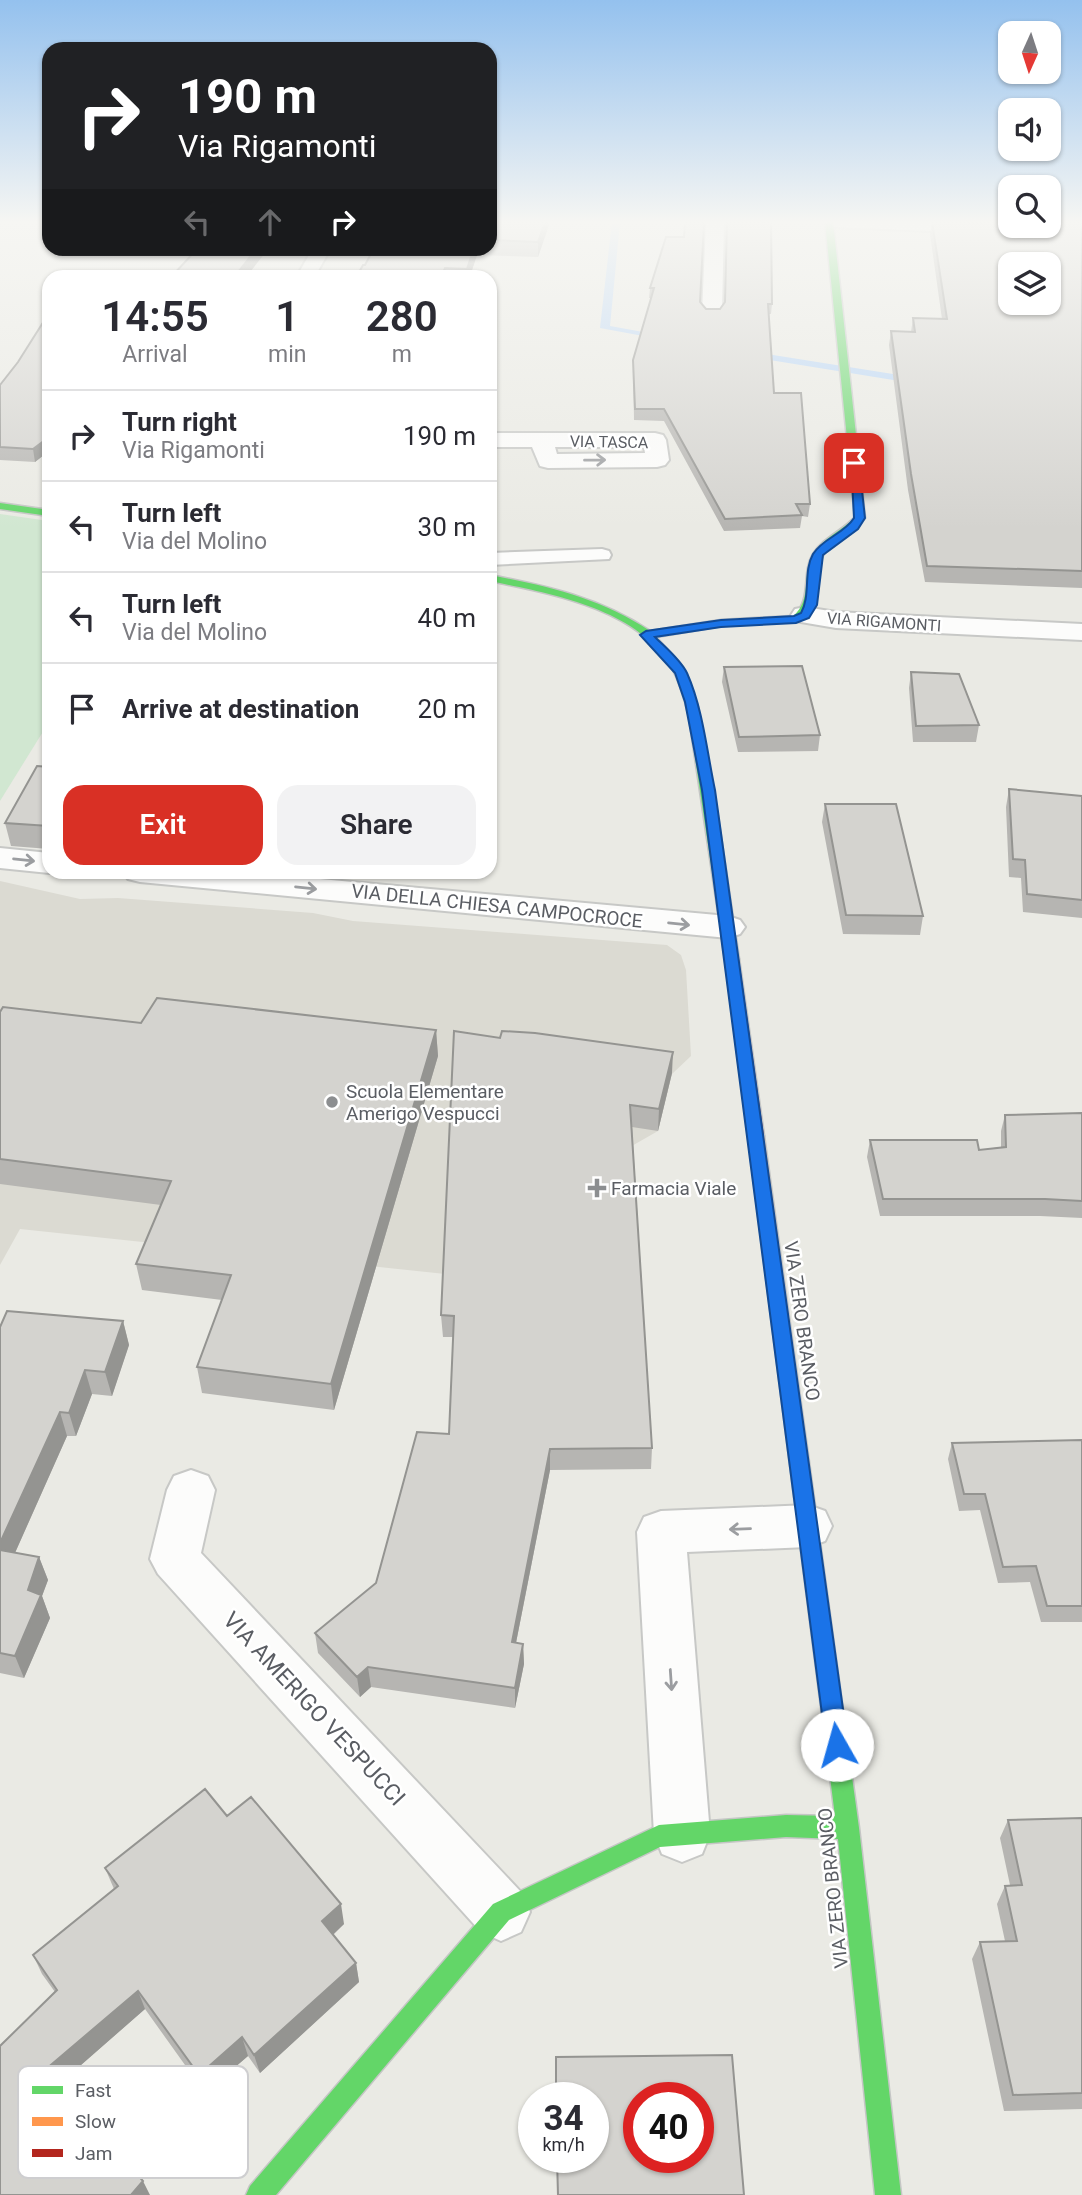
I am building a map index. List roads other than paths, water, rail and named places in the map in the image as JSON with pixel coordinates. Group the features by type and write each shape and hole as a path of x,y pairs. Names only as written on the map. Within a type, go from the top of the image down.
{"street":[{"path":"806,615 811,605 818,555 824,547 854,527 860,518 841,324"},
{"name":"VIA TASCA","path":"497,440 541,441"},
{"path":"0,506 42,512"},
{"name":"VIA ZERO BRANCO","path":"497,580 558,593 587,603 614,615 646,635 681,673 691,702 708,790 728,927 848,1828 888,2195"},
{"name":"VIA RIGAMONTI","path":"646,635 721,623 796,619 806,615 836,620 1082,632"},
{"path":"0,858 42,862"},
{"name":"VIA DELLA CHIESA CAMPOCROCE","path":"215,879 728,927"},
{"name":"VIA AMERIGO VESPUCCI","path":"191,1490 175,1559 501,1912"},
{"path":"682,1834 661,1532 808,1526"},
{"path":"259,2195 501,1912 659,1836 786,1826 848,1828"}],"lane":[{"path":"497,559 602,555"}],"waterway":[{"path":"605,324 605,328 662,338"},
{"path":"748,354 918,381"}],"place":[{"name":"Scuola Elementare Amerigo Vespucci","path":"332,1102"},
{"name":"Farmacia Viale","path":"597,1188"}]}
